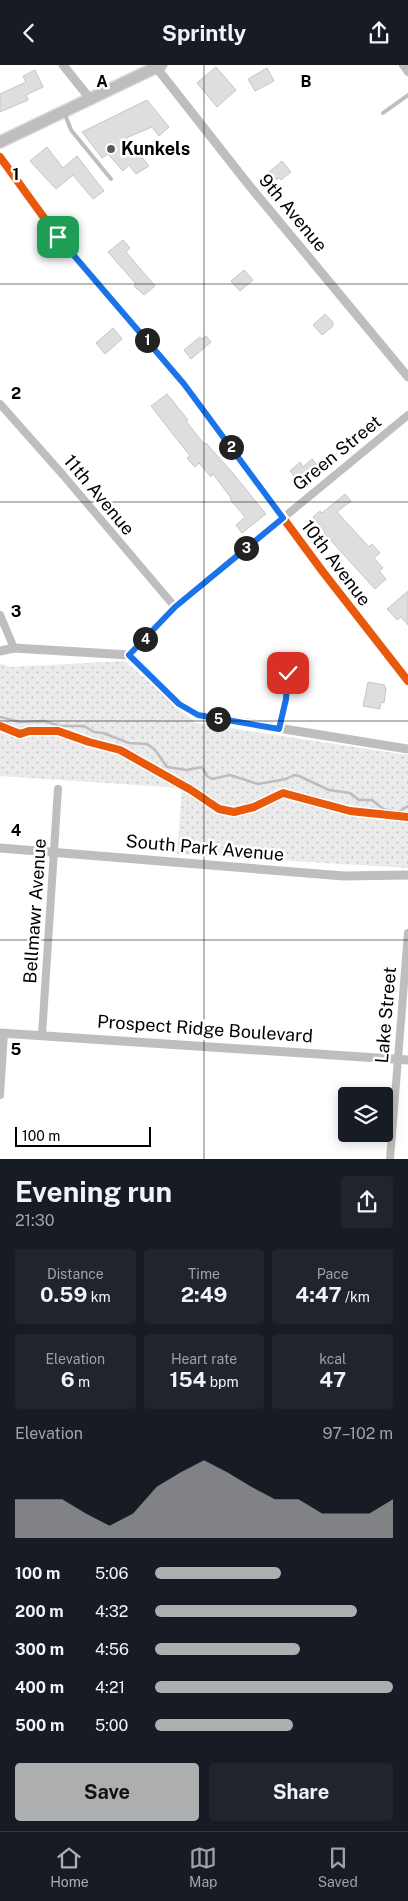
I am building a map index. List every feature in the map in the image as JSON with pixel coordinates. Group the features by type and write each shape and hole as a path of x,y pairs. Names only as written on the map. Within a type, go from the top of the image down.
{"main road":[{"path":"0,142 158,66"}],"street":[{"path":"63,65 90,100"},
{"path":"402,65 408,71"},
{"name":"9th Avenue","path":"158,66 248,184 408,377"},
{"name":"10th Avenue","path":"0,157 58,237 184,384 283,518 408,681"},
{"name":"11th Avenue","path":"0,404 175,607"},
{"name":"Green Street","path":"129,655 175,607 408,415"},
{"path":"0,615 14,647"},
{"path":"0,651 14,647 129,655 179,704 198,715 408,749"},
{"name":"Bellmawr Avenue","path":"42,1035 58,789"},
{"name":"South Park Avenue","path":"0,848 344,876 408,875"},
{"name":"Lake Street","path":"390,1159 408,933"},
{"path":"0,1095 2,1033"},
{"name":"Prospect Ridge Boulevard","path":"2,1033 408,1060"}],"lane":[{"path":"383,113 408,95"},
{"path":"64,112 71,130 111,179"},
{"path":"279,729 286,699 288,673"}],"shaded area":[{"path":"125,661 196,723 408,755 408,868 177,854 182,788 0,776 0,663 10,667"}],"building":[{"path":"216,67 236,90 217,107 197,83"},
{"path":"267,68 274,81 255,91 248,79"},
{"path":"35,70 43,87 26,95 28,100 0,112 0,94 26,82 23,76"},
{"path":"147,100 169,127 159,136 152,127 126,138 149,166 136,174 129,165 123,171 108,154 102,158 82,132"},
{"path":"47,147 63,168 77,156 104,191 93,199 73,175 56,189 30,161"},
{"path":"282,161 291,172 281,180 279,178 277,180 269,172"},
{"path":"123,240 130,248 126,252 155,286 144,295 134,286 136,284 108,252"},
{"path":"244,270 253,280 240,291 231,281"},
{"path":"325,314 333,322 333,326 322,335 313,325"},
{"path":"113,328 122,339 105,354 96,343"},
{"path":"206,336 211,342 191,359 184,350 200,337 202,339"},
{"path":"167,394 204,444 206,443 231,471 266,514 242,533 236,525 245,517 213,474 211,477 199,463 195,467 187,458 190,456 151,406"},
{"path":"312,459 320,469 302,485 290,471 300,462 303,467"},
{"path":"345,494 351,501 337,512 369,547 372,544 380,553 374,558 383,568 379,571 386,579 375,589 324,533 313,517 320,511 322,513"},
{"path":"408,591 408,625 401,617 397,620 387,609"},
{"path":"368,682 385,685 384,703 381,702 380,709 363,706"}],"waterway":[{"path":"0,717 20,722 44,721 60,726 84,726 94,732 103,733 129,743 147,744 155,750 167,767 187,770 202,767 207,776 212,779 230,775 258,784 286,779 294,775 329,790 350,793 359,800 372,800 383,809 398,812 408,806"}],"cycle path":[{"path":"0,157 58,237 184,384 323,572 408,681"},
{"path":"0,726 20,734 29,731 58,731 120,750 191,790 219,809 234,812 254,807 283,793 350,811 408,817"}],"place":[{"name":"Kunkels","path":"111,149"}],"route":[{"path":"58,237 184,384 283,518 175,607 129,655 179,704 198,715 279,729 286,699 288,673"}]}
